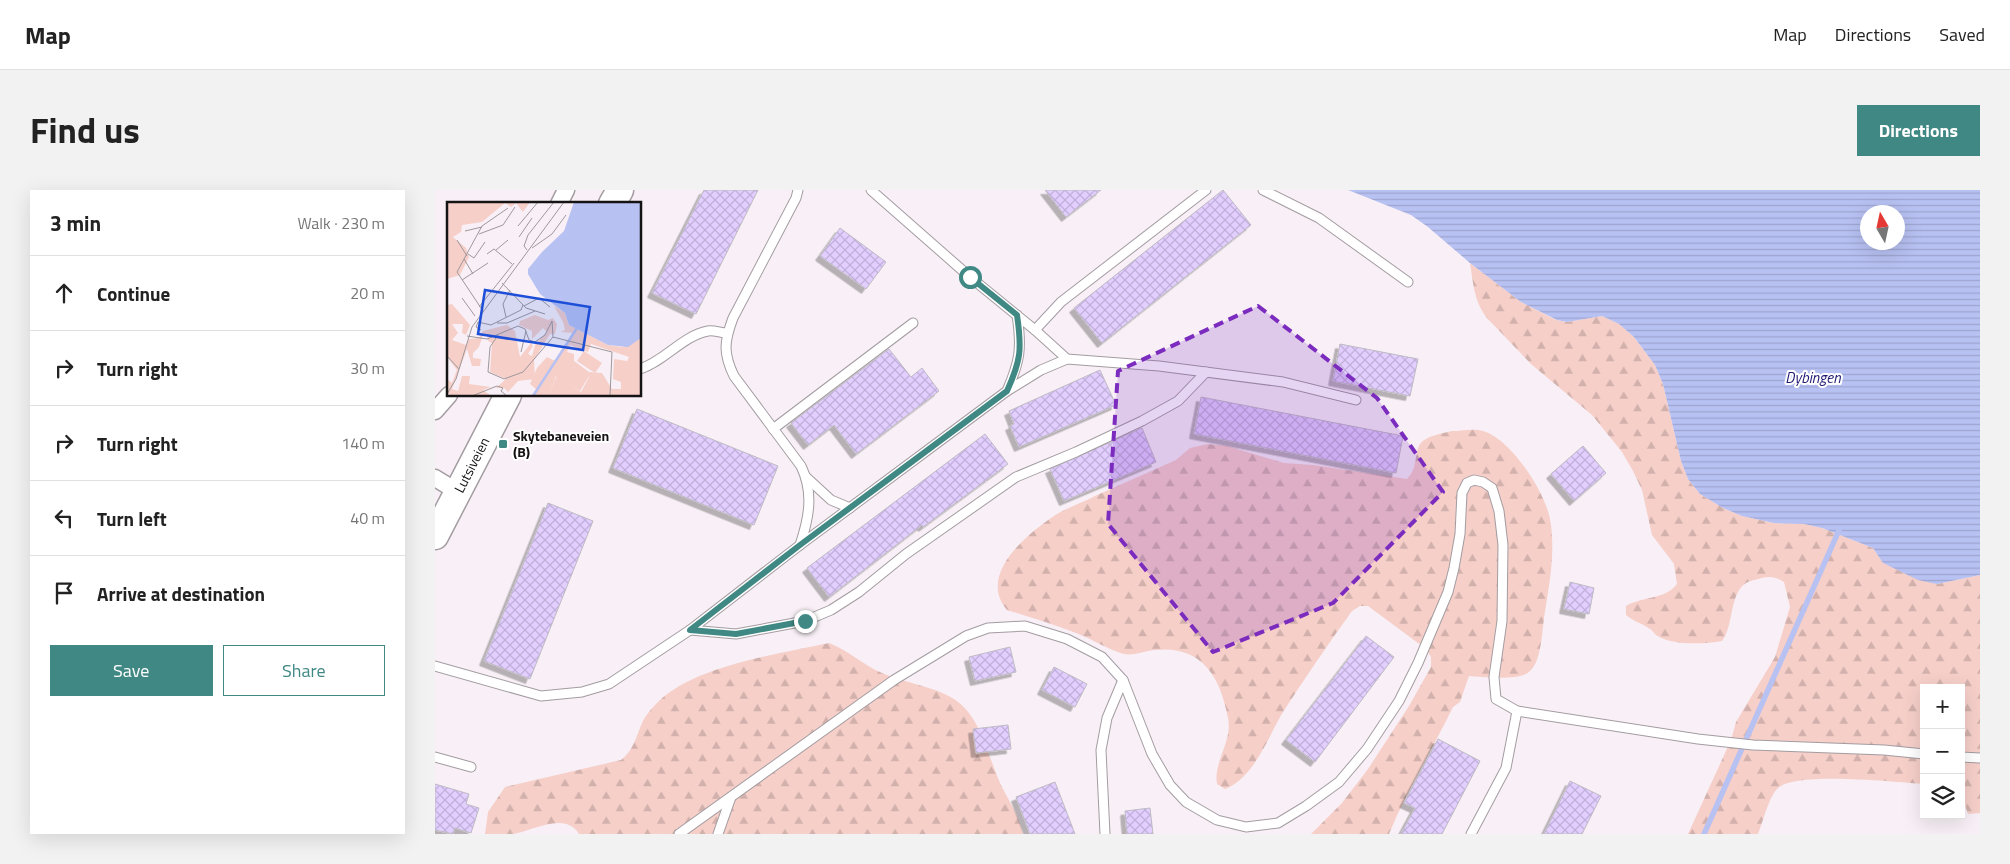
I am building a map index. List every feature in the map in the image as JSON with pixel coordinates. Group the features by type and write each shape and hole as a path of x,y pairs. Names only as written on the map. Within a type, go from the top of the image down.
{"main road":[{"path":"596,202 601,190"},
{"path":"613,202 620,190"},
{"name":"Lutsiveien","path":"435,536 506,396"}],"street":[{"path":"560,202 566,190"},
{"path":"435,411 448,396"},
{"path":"435,478 458,492"}],"lane":[{"path":"798,190 796,198 733,318 727,334 725,351 731,369 801,466 806,477 810,508 800,545"},
{"path":"871,190 1067,359"},
{"path":"1035,330 1061,302 1206,190"},
{"path":"1263,190 1319,218 1408,282"},
{"path":"1007,391 1019,360 1021,341 1017,315"},
{"path":"773,429 913,323"},
{"path":"641,368 653,365 696,335 710,331 727,334"},
{"path":"435,666 541,696 582,692 609,684 690,630 800,545 1007,391 1041,370 1067,359 1159,366 1283,382 1356,400"},
{"path":"690,630 736,634 805,621 831,610 859,592 906,554 1015,477 1076,452 1178,401 1206,372"},
{"path":"806,477 831,500 850,508"},
{"path":"679,834 894,680 966,636 988,628 1025,626 1067,639 1102,657 1123,680 1152,754 1170,785 1186,802 1217,820 1246,827 1278,823 1306,806 1339,782 1367,749 1399,701 1418,663 1448,592 1455,568 1460,534 1462,493 1467,483 1474,480 1483,482 1492,488 1499,511 1503,545 1502,621 1494,677 1496,699 1517,712 1697,739 1753,745 1884,750 1920,754"},
{"path":"1105,834 1101,750 1107,718 1123,680"},
{"path":"1471,834 1506,768 1517,712"},
{"path":"435,757 471,768"},
{"path":"1965,757 1980,758"},
{"path":"718,834 731,797"}],"highlighted area":[{"path":"1258,306 1377,398 1443,492 1333,603 1213,652 1108,524 1118,371"}],"green space":[{"path":"1470,263 1521,302 1556,320 1567,322 1602,316 1619,324 1634,337 1655,365 1663,384 1681,461 1688,479 1700,494 1723,508 1742,516 1774,523 1804,524 1822,528 1873,548 1883,563 1937,584 1980,575 1980,813 1968,814 1965,805 1965,684 1920,684 1920,784 1848,779 1805,780 1788,783 1778,788 1775,792 1758,834 1688,834 1731,740 1736,722 1775,657 1790,607 1784,582 1771,577 1765,577 1746,583 1741,588 1734,602 1726,635 1722,641 1679,643 1663,639 1626,615 1626,606 1666,593 1677,584 1674,564 1652,535 1642,490 1622,452 1592,415 1531,364 1486,317 1476,298"},
{"path":"1479,430 1494,436 1505,444 1534,481 1547,508 1552,531 1552,544 1551,569 1542,639 1533,668 1524,675 1501,678 1469,676 1460,702 1453,707 1389,834 1311,834 1342,803 1368,769 1409,706 1431,667 1431,657 1426,649 1368,606 1360,606 1352,611 1283,712 1252,766 1235,784 1225,789 1217,784 1217,776 1228,735 1228,718 1220,689 1206,666 1196,658 1171,650 1154,650 1131,654 1118,652 1082,635 1007,610 999,597 998,583 1002,570 1019,544 1031,533 1064,510 1176,460 1190,448 1208,444 1227,446 1284,463 1313,465 1407,479 1414,468 1417,451 1421,442 1432,436 1452,431"},
{"path":"829,643 875,670 937,691 954,699 964,707 972,717 984,740 998,778 1017,816 1023,834 579,834 573,827 557,823 513,834 485,834 488,812 505,787 621,760 632,747 649,712 660,700 676,688 717,669 740,662"}],"water":[{"name":"Dybingen","path":"1348,190 1980,190 1980,575 1937,584 1918,580 1883,563 1873,548 1822,528 1804,524 1774,523 1742,516 1723,508 1700,494 1688,479 1681,461 1663,384 1655,365 1634,337 1619,324 1602,316 1567,322 1557,320 1521,302 1470,263 1411,215"}],"building":[{"path":"704,190 758,190 696,314 652,293"},
{"path":"1045,190 1101,190 1066,217"},
{"path":"1223,190 1251,225 1102,343 1074,308"},
{"path":"840,228 886,262 866,289 820,256"},
{"path":"1340,344 1418,359 1410,396 1333,381"},
{"path":"889,349 911,377 922,368 939,391 856,454 834,425 808,445 791,423"},
{"path":"1100,370 1116,405 1019,447 1010,426 1014,424 1009,411"},
{"path":"1201,397 1403,436 1396,473 1194,434"},
{"path":"637,409 778,466 754,525 613,468"},
{"path":"1142,428 1156,462 1064,501 1050,469"},
{"path":"985,434 1008,464 923,527 922,525 829,597 807,568"},
{"path":"1583,446 1606,473 1574,501 1551,474"},
{"path":"548,503 593,521 530,679 484,661"},
{"path":"1570,582 1594,588 1589,614 1564,609"},
{"path":"1366,636 1394,657 1315,762 1286,740"},
{"path":"1010,647 1016,672 975,681 969,657"},
{"path":"1054,667 1087,684 1075,707 1042,690"},
{"path":"1008,725 1011,749 976,753 973,729"},
{"path":"1438,739 1480,761 1442,834 1401,834 1415,808 1404,803"},
{"path":"1570,781 1601,796 1582,834 1544,834"},
{"path":"1055,782 1075,834 1030,834 1016,797"},
{"path":"435,784 469,794 466,804 479,808 471,833 455,828 453,834 435,830"},
{"path":"1150,808 1153,834 1127,834 1125,811"}],"waterway":[{"path":"1704,834 1840,528"}],"place":[{"name":"Skytebaneveien (B)","path":"503,444"}],"route":[{"path":"805,621 736,634 690,630 800,545 1007,391 1019,360 1021,341 1017,315 970,277"}]}
